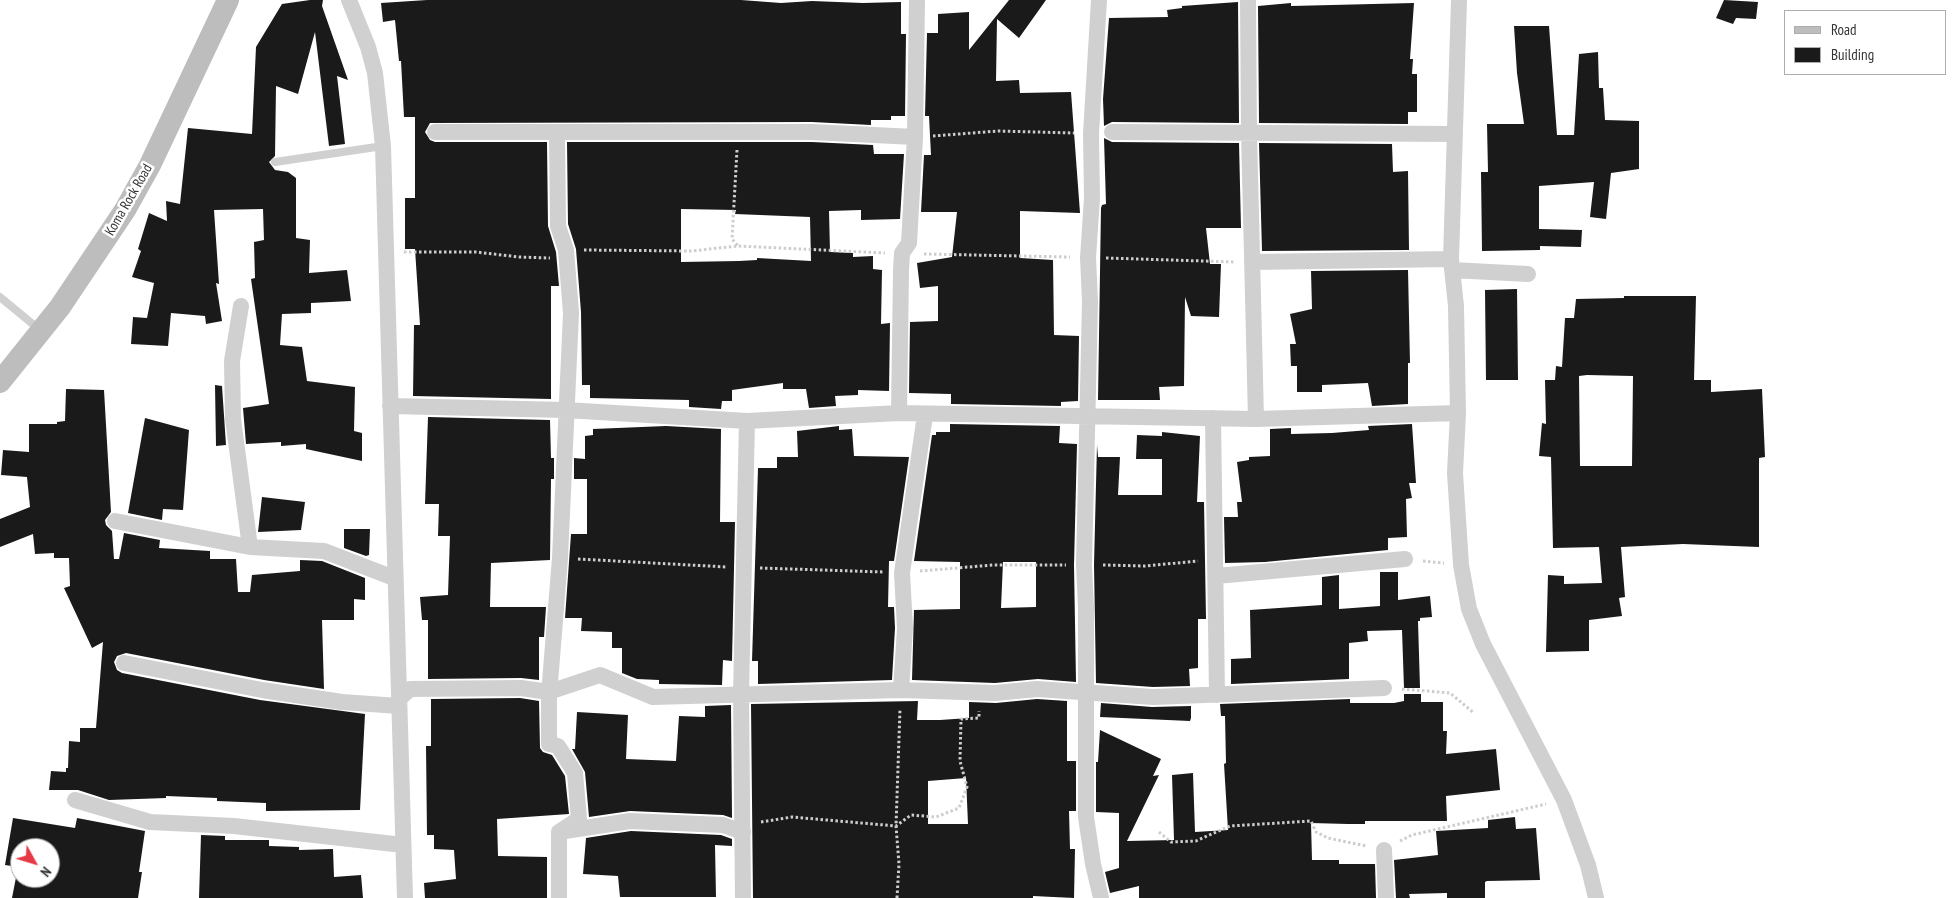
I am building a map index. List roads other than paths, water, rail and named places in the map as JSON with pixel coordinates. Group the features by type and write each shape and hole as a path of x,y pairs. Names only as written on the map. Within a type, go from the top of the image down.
{"main road":[{"name":"Koma Rock Road","path":"0,382 42,331 95,257 125,210 150,166 228,0"}],"street":[{"path":"349,0 368,47 375,73 383,146 390,406 395,509 394,578 405,898"},
{"path":"898,413 902,253 909,243 915,137 917,0"},
{"path":"1099,0 1091,134 1092,198 1088,258 1090,301 1084,565 1086,608 1086,817 1093,864 1101,898"},
{"path":"1248,0 1249,133 1256,419"},
{"path":"1459,0 1452,265 1456,306 1458,413 1455,473 1461,565 1469,609 1483,644 1520,711 1564,800 1585,856 1596,898"},
{"path":"434,132 812,132 915,137"},
{"path":"557,132 558,226 566,250 571,313 560,558 549,692 549,744 558,746 575,773 579,818 559,832"},
{"path":"1112,132 1455,134"},
{"path":"1252,262 1452,265 1528,274"},
{"path":"242,306 232,361 233,419 250,547"},
{"path":"390,406 566,410 747,421 898,413 1256,419 1458,413"},
{"path":"900,690 905,628 902,573 925,414"},
{"path":"1214,418 1217,695"},
{"path":"743,898 741,695 747,421"},
{"path":"115,521 250,547 324,551 394,578"},
{"path":"1216,576 1405,559"},
{"path":"124,664 262,690 342,702 399,702 410,690 521,688 549,692 600,675 653,697 900,690 994,693 1038,689 1154,697 1384,688"},
{"path":"75,800 150,822 234,826 403,845"},
{"path":"559,832 630,820 723,825 743,832"},
{"path":"559,832 559,898"},
{"path":"1384,850 1386,898"}],"lane":[{"path":"275,162 383,146"},
{"path":"0,297 42,331"}]}
